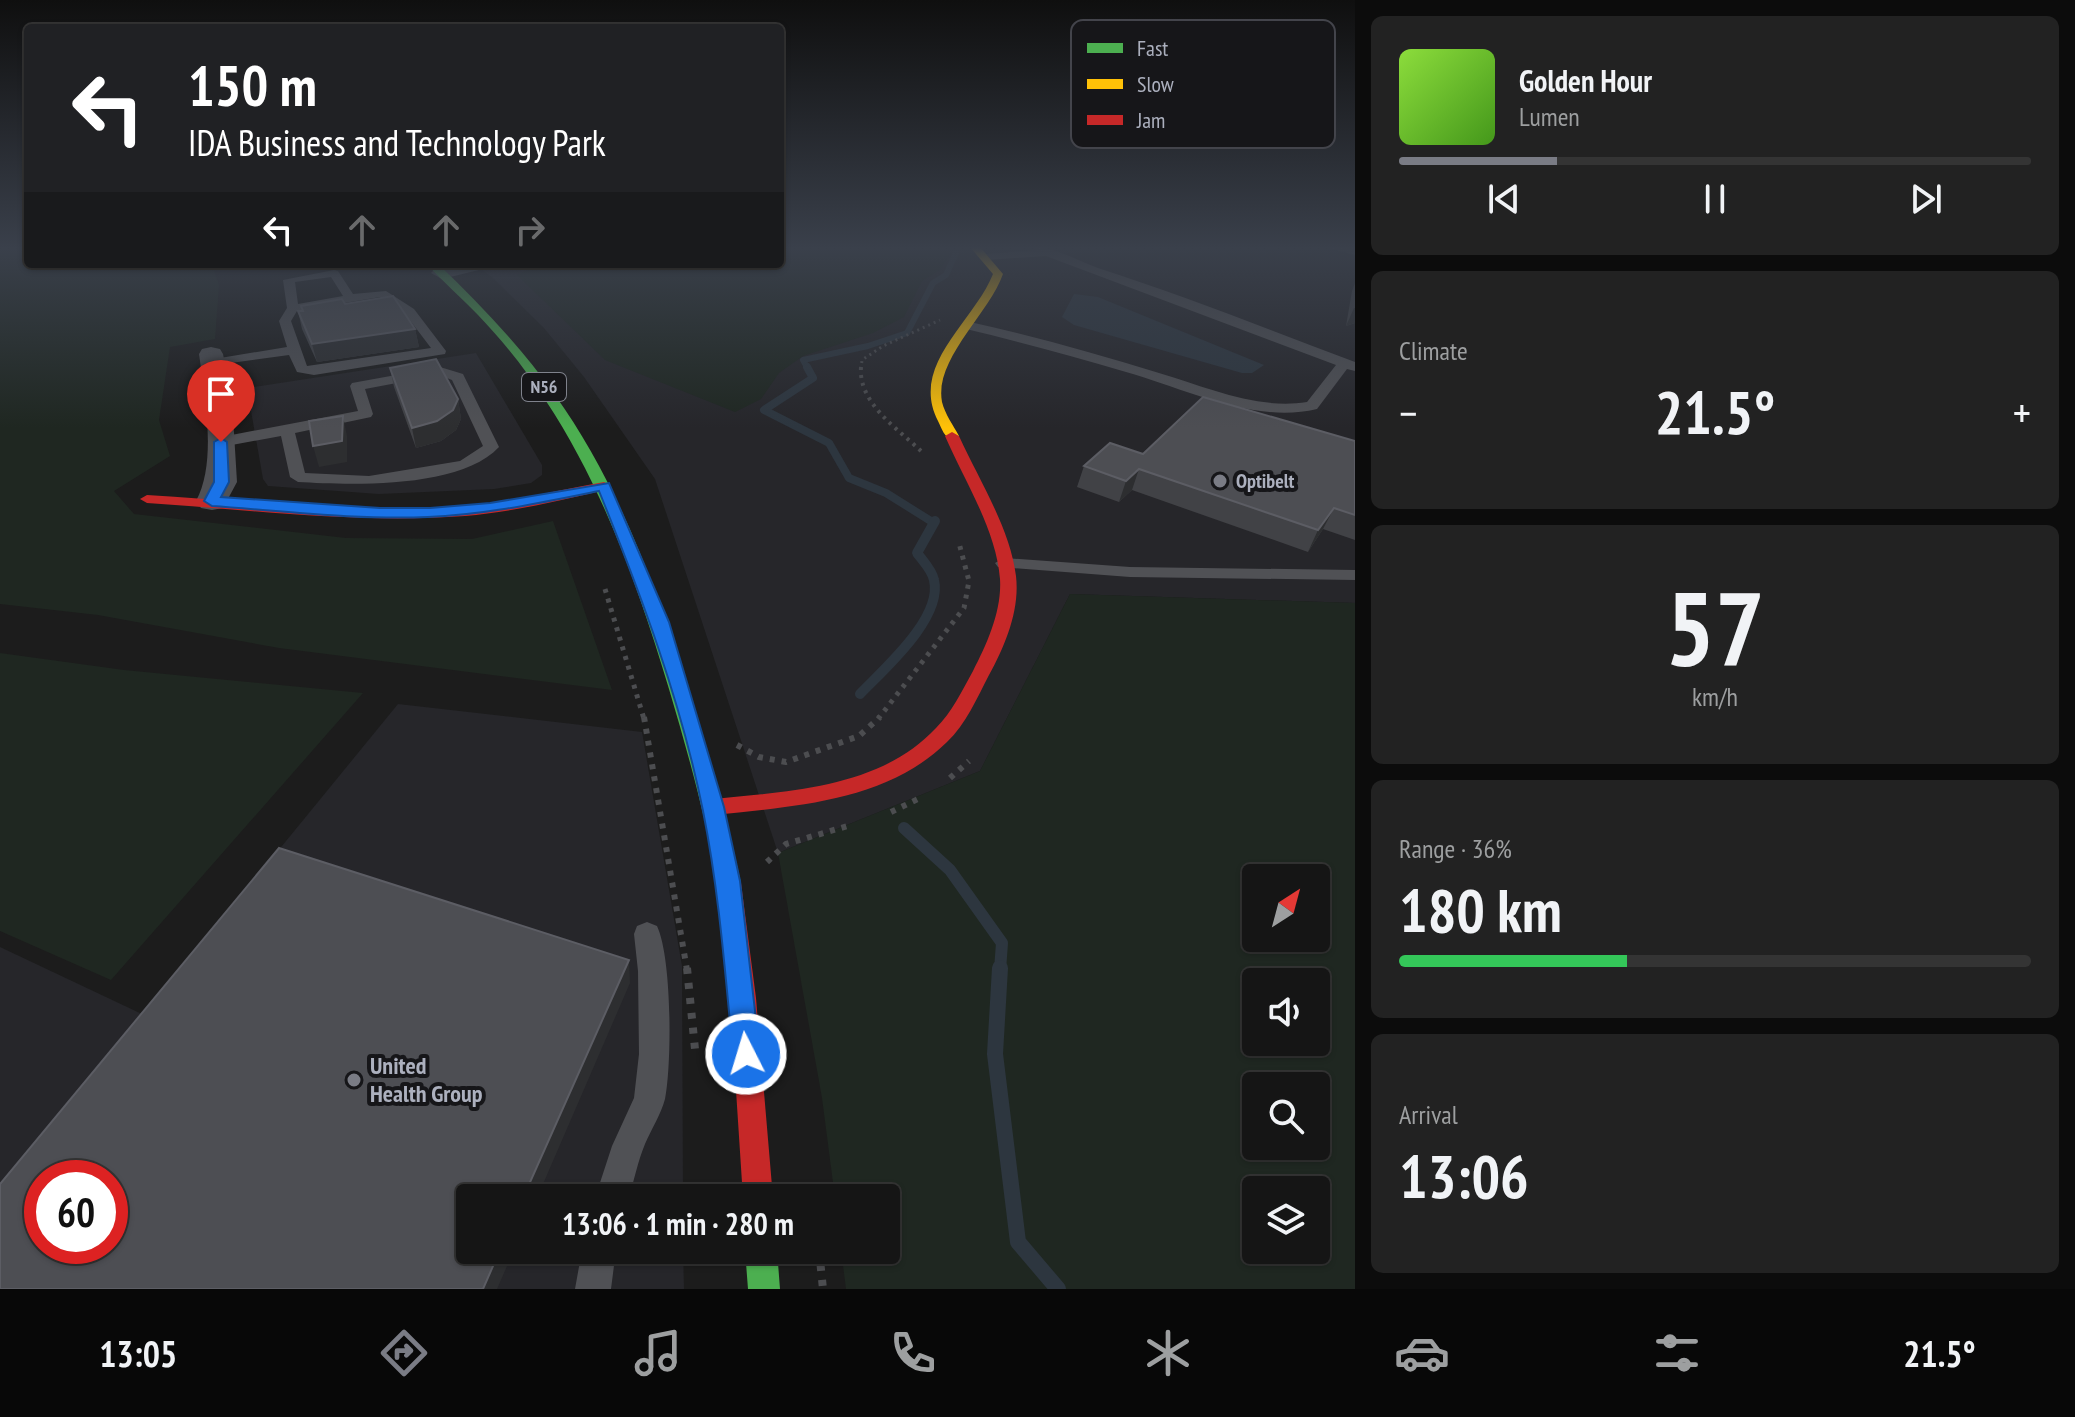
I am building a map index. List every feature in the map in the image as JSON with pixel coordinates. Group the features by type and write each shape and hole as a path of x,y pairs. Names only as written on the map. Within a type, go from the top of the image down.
{"street":[{"name":"N56","path":"475,307 506,339 557,403 604,486 661,622 714,807 728,881 757,1184"},
{"path":"714,807 827,793 891,772 939,738 958,715 1002,624 1008,577 993,530 935,399 939,373 954,345 982,307"},
{"path":"212,359 222,482 212,501"},
{"path":"147,499 380,513 468,511 604,486"},
{"path":"762,1264 764,1289"}],"lane":[{"path":"298,307 293,308 285,321 302,369 314,371 440,351 403,307"},
{"path":"970,326 1037,341 1230,398 1278,409 1312,406 1349,366 1196,307"},
{"path":"212,359 294,350"},
{"path":"221,442 366,414 357,386 440,371 458,377 491,447 465,465 369,481 298,477 287,430"},
{"path":"353,510 369,481"},
{"path":"1004,563 1130,572 1355,575"},
{"path":"616,1184 628,1146 649,1100 654,1054 652,971 647,934"},
{"path":"593,1289 597,1264"}],"path":[{"path":"928,459 869,399 859,369 862,360 883,346 945,318"},
{"path":"732,742 759,757 786,762 859,736 879,718 964,608 969,581 956,535"},
{"path":"604,586 650,746 684,942 697,1063"},
{"path":"941,784 964,768 972,756"},
{"path":"882,815 904,808 929,792"},
{"path":"766,863 786,844 860,822"},
{"path":"820,1264 823,1289"}],"shaded area":[{"path":"0,307 217,307 215,339 170,347 159,420 170,456 114,491 134,514 346,538 472,539 553,521 612,690 279,648 98,615 0,604"},
{"path":"523,307 1355,307 1355,603 1070,594 980,771 778,853 655,479 584,377"},
{"path":"550,307 909,307 904,317 873,333 803,356 779,373 761,399 735,412 605,360"},
{"path":"1067,307 1123,307 1264,365 1252,373 1242,373 1074,325 1062,317"},
{"path":"476,353 542,465 542,475 531,483 494,489 379,494 268,486 263,479 247,388"},
{"path":"1070,594 1355,603 1355,1289 846,1289 843,1264 900,1264 900,1184 833,1184 822,1098 778,853 980,771"},
{"path":"0,653 124,670 363,693 111,980 0,931"},
{"path":"398,704 642,732 682,966 683,1184 456,1184 456,1264 683,1264 684,1289 0,1289 0,947 144,1015"}],"building":[{"path":"301,307 400,307 415,329 312,344 298,311 303,311"},
{"path":"436,359 458,399 453,410 437,421 412,428 390,368"},
{"name":"Optibelt","path":"1203,397 1355,441 1355,515 1334,508 1318,530 1139,469 1126,481 1084,466 1110,443 1143,454"},
{"path":"343,416 342,441 313,446 309,421"},
{"name":"United Health Group","path":"279,848 629,960 529,1184 456,1184 456,1264 494,1264 483,1289 0,1289 0,1184"}],"waterway":[{"path":"808,369 803,360 868,346 907,333 920,307"},
{"path":"807,367 813,378 764,410 829,443 849,478 886,493 934,523"},
{"path":"860,694 909,642 930,610 934,580 917,553 934,523"},
{"path":"904,828 950,870 1002,943 1000,970"},
{"path":"1000,968 995,1054 1018,1242 1058,1289"}],"traffic: fast":[{"path":"475,307 514,348 552,399 577,439 619,523 653,610 689,723 720,836 729,883"},
{"path":"762,1264 764,1289"}],"traffic: slow":[{"path":"952,436 937,406 935,386 948,353 981,307"}],"traffic: jam":[{"path":"714,807 835,791 864,782 918,756 941,736 958,714 996,640 1007,602 1008,577 1000,545 952,436"},
{"path":"147,499 306,511 425,513 500,507 604,486"},
{"path":"729,883 743,998 757,1184"}],"place":[{"name":"Optibelt","path":"1220,481"},
{"name":"United Health Group","path":"354,1080"}],"route":[{"path":"221,442 222,482 212,501 380,513 430,513 468,511 604,486 661,622 714,807 728,881 746,1054"}]}
